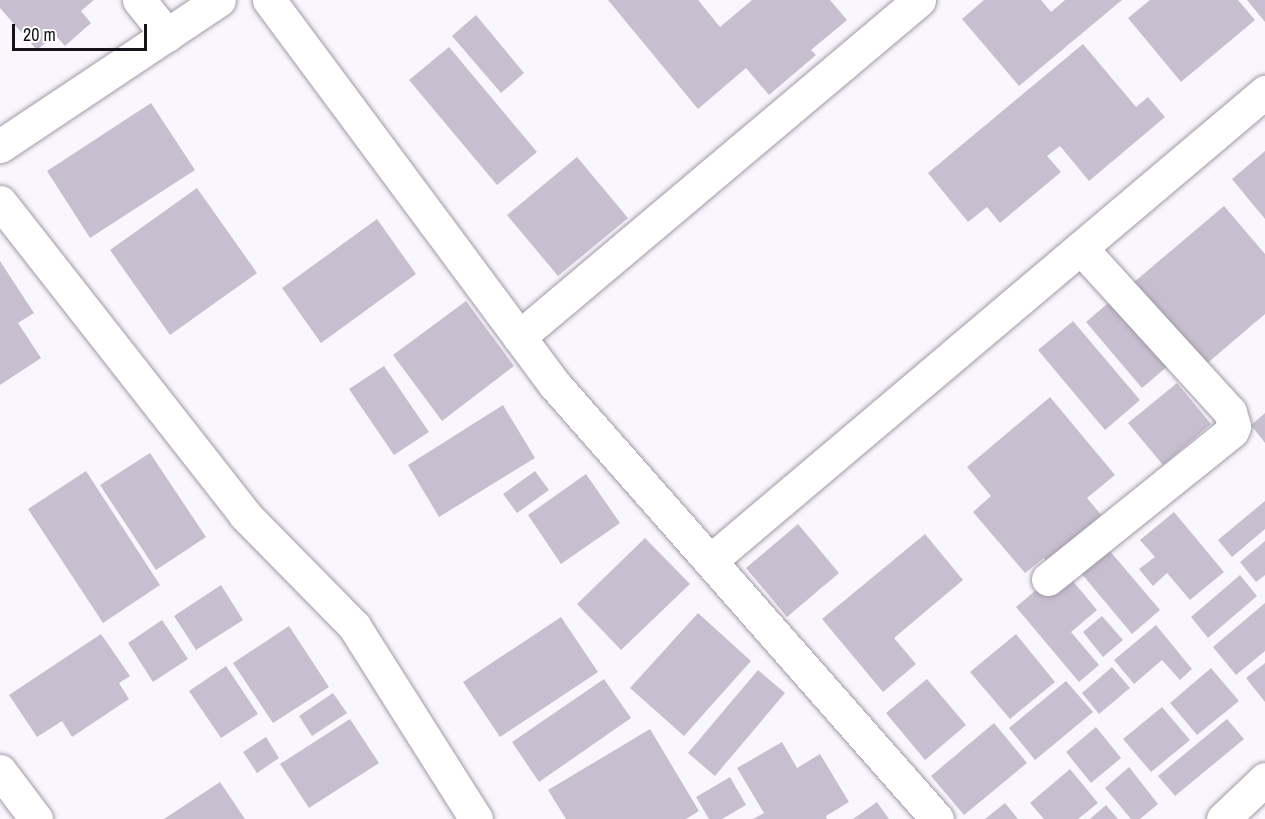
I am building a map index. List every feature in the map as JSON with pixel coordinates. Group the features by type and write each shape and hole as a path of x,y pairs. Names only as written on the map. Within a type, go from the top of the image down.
{"street":[{"path":"139,0 167,35"},
{"path":"0,146 219,0"},
{"path":"269,0 555,385 937,819"},
{"path":"519,337 919,0"},
{"path":"710,561 1265,92"},
{"path":"0,202 244,515 354,626 477,819"},
{"path":"1048,579 1232,431 1234,426 1230,412 1081,248"},
{"path":"0,771 36,819"},
{"path":"1223,819 1265,778"}],"building":[{"path":"0,0 94,0 81,11 91,23 65,46 55,35 37,50 0,8"},
{"path":"608,0 698,0 720,27 752,0 830,0 847,20 811,50 816,55 769,95 746,68 698,109"},
{"path":"984,0 1041,0 1051,12 1065,0 1122,0 1019,86 962,19"},
{"path":"1150,0 1238,0 1255,20 1181,82 1128,18"},
{"path":"1247,0 1265,0 1265,22"},
{"path":"476,15 524,73 501,93 452,36"},
{"path":"1083,44 1136,107 1148,97 1165,117 1089,181 1060,146 1047,156 1061,172 1000,223 987,207 968,222 928,173"},
{"path":"449,47 537,152 497,185 409,80"},
{"path":"151,103 195,170 90,238 47,171"},
{"path":"1265,151 1265,219 1232,179"},
{"path":"577,157 628,218 558,276 507,215"},
{"path":"197,188 257,273 170,335 110,250"},
{"path":"1224,206 1265,254 1265,314 1197,372 1127,288"},
{"path":"377,219 416,274 321,343 282,288"},
{"path":"0,261 34,313 18,323 41,358 0,385"},
{"path":"1113,299 1169,365 1142,388 1086,322"},
{"path":"466,301 514,366 442,421 393,355"},
{"path":"1073,321 1140,400 1105,430 1038,350"},
{"path":"384,366 429,432 394,455 349,389"},
{"path":"1177,383 1211,424 1163,465 1128,423"},
{"path":"1050,397 1115,475 1087,498 1103,517 1048,564 1044,558 1025,573 973,512 991,496 967,467"},
{"path":"503,405 535,458 439,517 408,465"},
{"path":"1265,413 1265,443 1251,425"},
{"path":"150,453 206,537 156,570 100,485"},
{"path":"86,471 160,585 103,623 28,509"},
{"path":"535,471 549,490 517,513 503,494"},
{"path":"586,474 620,523 561,564 528,515"},
{"path":"1265,501 1265,529 1232,557 1218,540"},
{"path":"1174,512 1224,572 1190,600 1167,573 1153,586 1139,569 1155,557 1140,540"},
{"path":"798,524 839,573 787,617 746,568"},
{"path":"925,534 963,580 894,638 916,664 883,692 822,619"},
{"path":"645,538 690,584 621,650 577,604"},
{"path":"1265,541 1265,575 1256,582 1240,562"},
{"path":"1109,550 1160,610 1132,634 1081,573"},
{"path":"1062,568 1097,610 1071,632 1099,665 1079,682 1016,607"},
{"path":"1240,575 1257,596 1208,638 1191,617"},
{"path":"221,585 243,620 196,650 174,616"},
{"path":"1265,603 1265,651 1236,675 1213,647"},
{"path":"698,613 751,661 684,736 630,688"},
{"path":"1102,616 1123,640 1103,657 1083,632"},
{"path":"561,617 598,672 500,737 463,682"},
{"path":"162,620 188,659 153,682 128,643"},
{"path":"1156,625 1192,669 1180,680 1162,660 1134,684 1114,660"},
{"path":"289,626 329,687 273,723 233,663"},
{"path":"101,634 130,676 119,683 129,699 72,737 62,721 37,737 9,695"},
{"path":"1016,634 1055,682 1010,719 970,672"},
{"path":"1265,663 1265,702 1246,678"},
{"path":"226,666 258,714 221,738 189,691"},
{"path":"1112,667 1130,688 1099,714 1082,693"},
{"path":"1211,668 1239,701 1197,735 1170,703"},
{"path":"758,670 785,693 715,776 688,753"},
{"path":"604,679 631,718 539,782 512,742"},
{"path":"927,679 966,725 925,760 886,713"},
{"path":"1066,681 1093,712 1035,760 1009,728"},
{"path":"333,693 347,713 312,736 299,716"},
{"path":"1162,707 1190,740 1151,772 1123,739"},
{"path":"350,719 379,763 309,808 280,764"},
{"path":"1227,719 1244,739 1175,796 1158,776"},
{"path":"994,723 1027,763 964,815 931,776"},
{"path":"1096,727 1121,758 1091,783 1066,752"},
{"path":"650,729 699,811 686,819 566,819 548,790"},
{"path":"266,737 279,758 257,773 243,752"},
{"path":"782,742 797,768 820,754 849,802 826,816 827,819 753,819 764,813 737,768"},
{"path":"1129,767 1158,804 1140,819 1131,819 1105,788"},
{"path":"1070,769 1098,803 1078,819 1044,819 1030,803"},
{"path":"730,777 746,805 722,819 709,819 696,797"},
{"path":"220,782 245,819 164,819"},
{"path":"877,802 889,819 853,819"},
{"path":"1005,803 1018,819 985,819"},
{"path":"1106,805 1118,819 1090,819"}]}
